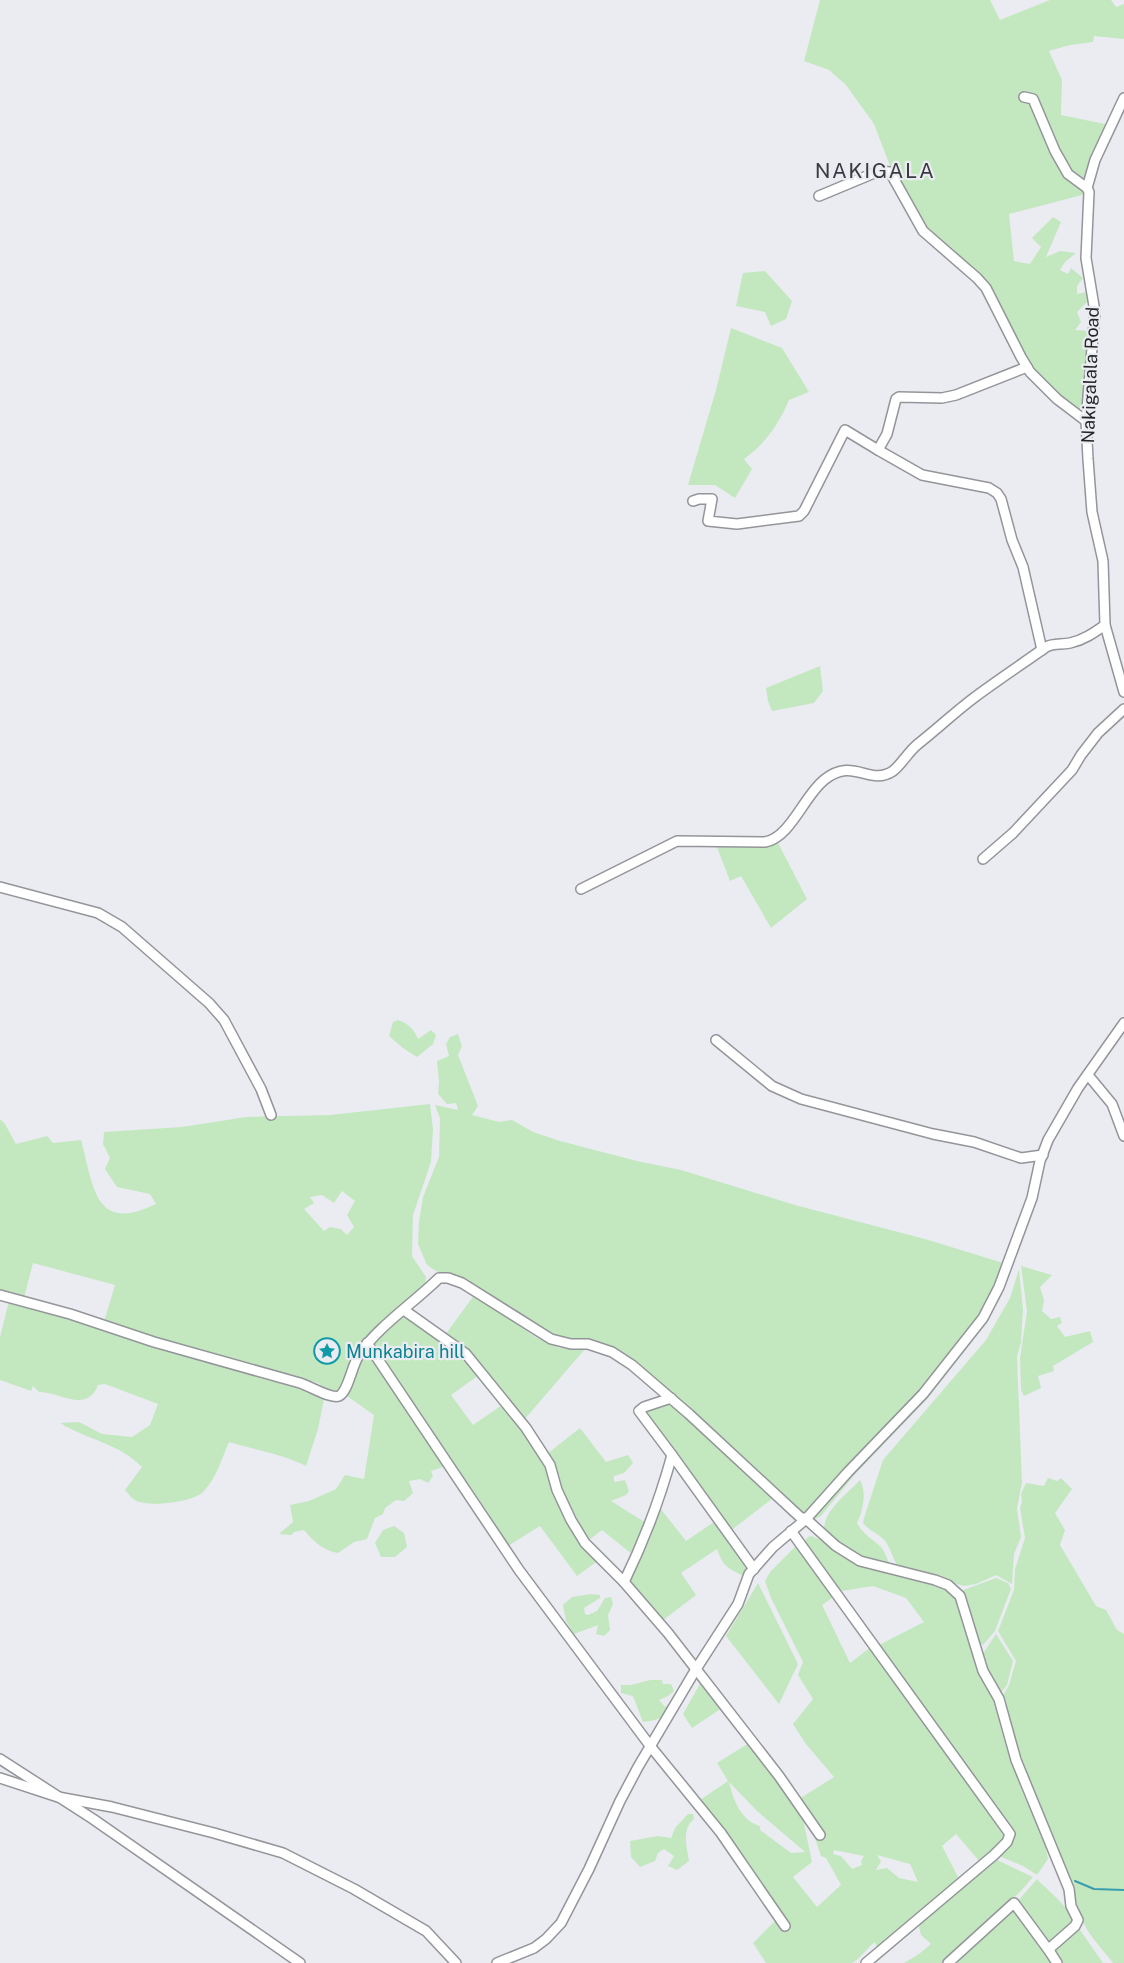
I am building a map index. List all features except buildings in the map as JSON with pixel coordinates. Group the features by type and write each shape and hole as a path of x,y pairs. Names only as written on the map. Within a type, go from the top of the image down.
{"street":[{"path":"1024,97 1033,99 1055,151 1068,174 1087,188"},
{"name":"Nakigalala Road","path":"1123,686 1105,625 1103,561 1091,501 1086,422 1095,312 1086,258 1089,192 1087,188 1095,160 1124,98"},
{"path":"819,196 879,171 890,172 922,229 986,288 1027,367 1057,399 1086,422"},
{"path":"878,450 886,434 896,399 899,397 942,398 956,395 1027,367"},
{"path":"693,501 712,499 708,521 713,523 737,524 799,516 804,511 845,430 922,475 989,488 1001,499 1012,540 1023,567 1042,650"},
{"path":"581,889 677,841 765,842 776,839 810,794 826,778 845,769 876,776 892,771 908,753 974,698 1042,650 1053,644 1067,644 1091,635 1105,625"},
{"path":"1115,660 1124,665"},
{"path":"983,860 1014,833 1072,770 1105,725 1124,709"},
{"path":"0,887 98,914 122,927 209,1003 224,1020 261,1089 271,1115"},
{"path":"497,1963 534,1948 546,1940 561,1923 620,1801 696,1669 738,1604 749,1574 772,1547 807,1520 848,1472 923,1394 983,1318 999,1287 1032,1198 1043,1155 1060,1119 1124,1023"},
{"path":"717,1040 772,1086 801,1100 933,1134 974,1142 1021,1158 1043,1155"},
{"path":"1088,1075 1112,1104 1124,1136"},
{"path":"0,1295 70,1314 154,1342 314,1387 328,1396 339,1396 346,1389 354,1362 368,1343 439,1278 448,1278 462,1283 551,1339 571,1344 588,1344 612,1352 632,1365 671,1398 800,1517 807,1520 836,1546 860,1561 948,1585 960,1596 983,1671 999,1699 1016,1760 1069,1889 1071,1906 1078,1920 1075,1926 1050,1948 1050,1952"},
{"path":"404,1310 466,1354 473,1362 541,1450 550,1465 557,1490 585,1543 624,1582 696,1669 820,1835"},
{"path":"368,1343 519,1570 651,1747 722,1833 785,1926"},
{"path":"671,1398 644,1407 639,1411 754,1569"},
{"path":"624,1582 648,1529 672,1455"},
{"path":"791,1531 1010,1834 1007,1842 994,1855 866,1963"},
{"path":"0,1759 102,1825 300,1963"},
{"path":"0,1778 57,1797 112,1807 283,1853 354,1889 426,1931 456,1963"},
{"path":"951,1962 1014,1904 1058,1963"}],"green space":[{"path":"820,0 990,0 1000,20 1050,0 1111,0 1116,7 1124,4 1124,39 1094,36 1093,42 1049,51 1062,80 1061,115 1110,125 1086,194 1009,214 1014,261 1030,264 1041,247 1032,238 1053,217 1061,222 1046,257 1060,251 1076,253 1065,262 1060,270 1068,274 1071,268 1083,278 1077,286 1077,294 1086,292 1092,297 1077,312 1081,322 1075,330 1091,331 1083,413 1036,375 985,284 952,248 931,233 927,233 892,171 874,124 846,85 829,70 804,61"},
{"path":"765,271 792,301 786,319 771,326 765,312 736,306 743,273"},
{"path":"731,328 782,348 809,392 789,400 771,433 744,459 752,469 735,498 715,485 688,485 716,390"},
{"path":"820,666 823,691 814,703 772,711 766,688"},
{"path":"777,841 807,899 771,928 741,876 730,881 715,842"},
{"path":"398,1020 411,1027 418,1039 431,1030 436,1035 433,1044 417,1057 403,1048 389,1036 393,1022"},
{"path":"458,1034 462,1046 458,1055 478,1106 472,1115 499,1122 512,1120 533,1132 560,1141 681,1170 795,1205 925,1239 1013,1266 988,1321 928,1398 856,1473 821,1516 813,1520 805,1517 629,1358 595,1341 549,1334 511,1306 493,1298 479,1287 464,1279 436,1271 427,1265 418,1244 419,1222 423,1197 439,1157 440,1118 435,1105 458,1110 456,1103 447,1104 438,1094 437,1061 449,1056 446,1044 450,1037"},
{"path":"430,1104 433,1129 431,1162 413,1215 412,1256 426,1277 425,1285 365,1338 352,1358 339,1391 330,1392 318,1383 104,1322 115,1285 33,1263 24,1298 0,1289 0,1119 16,1144 47,1136 53,1143 81,1140 89,1174 100,1201 108,1209 120,1213 136,1212 156,1204 150,1194 117,1187 105,1169 110,1158 103,1144 104,1132 182,1127 246,1117 330,1115","holes":["342,1191 355,1201 347,1215 354,1227 347,1235 341,1229 330,1227 324,1231 304,1209 314,1203 310,1197 322,1195 334,1203"]},
{"path":"1021,1266 1052,1275 1040,1287 1044,1300 1042,1311 1051,1319 1060,1317 1062,1323 1057,1326 1065,1337 1090,1331 1093,1342 1053,1366 1054,1371 1038,1376 1041,1388 1024,1396 1021,1390 1020,1358 1027,1311"},
{"path":"1019,1269 1023,1310 1021,1342 1017,1357 1022,1483 1017,1508 1021,1537 1014,1554 1012,1584 996,1575 976,1584 964,1586 899,1568 886,1542 863,1523 883,1460 986,1340 1010,1298"},
{"path":"475,1294 535,1337 559,1348 585,1349 524,1420 445,1335"},
{"path":"9,1301 63,1315 308,1389 324,1399 318,1429 306,1466 278,1455 229,1442 212,1481 198,1496 160,1504 135,1500 125,1490 142,1467 113,1447 60,1423 79,1422 102,1434 132,1437 150,1425 158,1404 105,1384 98,1385 93,1394 80,1400 39,1392 33,1386 31,1391 0,1380 0,1337"},
{"path":"404,1314 465,1359 479,1375 451,1395 473,1425 502,1405 538,1450 548,1470 550,1484 559,1507 577,1534 599,1560 577,1576 540,1526 508,1546 487,1511 371,1344"},
{"path":"367,1347 446,1466 431,1471 433,1476 428,1483 420,1479 409,1481 413,1493 404,1501 396,1500 385,1508 383,1514 375,1518 367,1539 354,1542 338,1553 319,1545 304,1530 291,1535 279,1534 293,1522 290,1505 309,1501 336,1489 345,1475 364,1479 374,1415 347,1396 352,1373"},
{"path":"670,1402 773,1498 729,1532 643,1412"},
{"path":"580,1428 606,1462 628,1455 633,1463 624,1473 614,1476 614,1482 625,1480 629,1491 626,1495 611,1501 646,1523 633,1555 602,1530 589,1540 559,1490 547,1454"},
{"path":"1048,1478 1057,1481 1061,1478 1072,1489 1055,1513 1065,1530 1060,1545 1096,1606 1106,1610 1117,1630 1124,1634 1124,1963 1113,1963 1083,1922 1069,1880 1023,1765 1002,1697 1009,1685 1016,1661 998,1631 1014,1590 1015,1569 1025,1538 1020,1508 1021,1494 1026,1483 1044,1486"},
{"path":"860,1480 863,1501 857,1523 881,1547 890,1565 852,1553 825,1534 824,1526 830,1512"},
{"path":"660,1508 686,1541 714,1522 751,1571 745,1577 730,1569 722,1560 717,1549 681,1573 696,1595 662,1621 630,1584 629,1579 652,1531"},
{"path":"394,1526 404,1533 407,1547 395,1557 381,1557 375,1543 383,1530"},
{"path":"811,1536 819,1539 836,1553 859,1564 932,1584 950,1592 958,1600 971,1638 975,1665 994,1701 1021,1789 1045,1844 1048,1859 1037,1875 999,1856 1013,1840 1014,1831 879,1645 924,1622 906,1598 873,1586 842,1591 827,1575 804,1542"},
{"path":"797,1545 835,1596 822,1605 850,1663 871,1647 1006,1835 1003,1842 980,1862 956,1834 942,1846 959,1879 878,1950 875,1942 852,1963 766,1963 753,1943 775,1921 784,1930 789,1927 716,1819 700,1800 728,1781 717,1763 749,1743 802,1814 812,1862 793,1877 817,1907 841,1885 826,1858 821,1856 799,1799 834,1777 806,1744 793,1724 813,1699 798,1675 803,1662 765,1581 770,1572","holes":["729,1782 757,1811 805,1852 791,1853 760,1830 760,1826 748,1819 736,1802","834,1850 864,1856 861,1861 862,1865 852,1869 841,1856 833,1854","877,1855 910,1864 918,1882 899,1878 887,1868 876,1870 881,1861"]},
{"path":"996,1578 1008,1583 1011,1589 995,1631 983,1645 978,1642 965,1595 961,1591"},
{"path":"758,1583 798,1664 779,1704 726,1636"},
{"path":"600,1595 600,1598 584,1608 585,1614 588,1615 597,1611 605,1598 611,1597 613,1604 608,1615 610,1630 604,1636 596,1634 598,1625 574,1634 566,1621 563,1605 572,1597"},
{"path":"996,1634 1013,1661 1007,1685 1000,1694 982,1655"},
{"path":"662,1680 663,1684 671,1684 674,1691 659,1700 665,1707 674,1700 685,1699 677,1709 667,1715 643,1722 633,1696 621,1693 621,1685"},
{"path":"702,1680 722,1708 692,1728 683,1714"},
{"path":"688,1814 693,1814 694,1819 686,1833 689,1861 677,1870 668,1866 674,1856 664,1849 658,1853 655,1861 640,1867 631,1857 630,1841 658,1836 671,1838 675,1828"},
{"path":"995,1859 1033,1877 1021,1891 943,1963 904,1963 931,1944 921,1935 918,1923"},
{"path":"1037,1879 1063,1904 1073,1922 1048,1944 1017,1902"},
{"path":"1013,1907 1053,1963 958,1963 957,1958"},
{"path":"1078,1927 1103,1963 1062,1963 1053,1952 1055,1947"}],"waterway":[{"path":"1075,1881 1094,1889 1124,1890"}],"place":[{"name":"Munkabira hill","path":"327,1351"}],"district":[{"name":"NAKIGALA","path":"875,170"}]}
